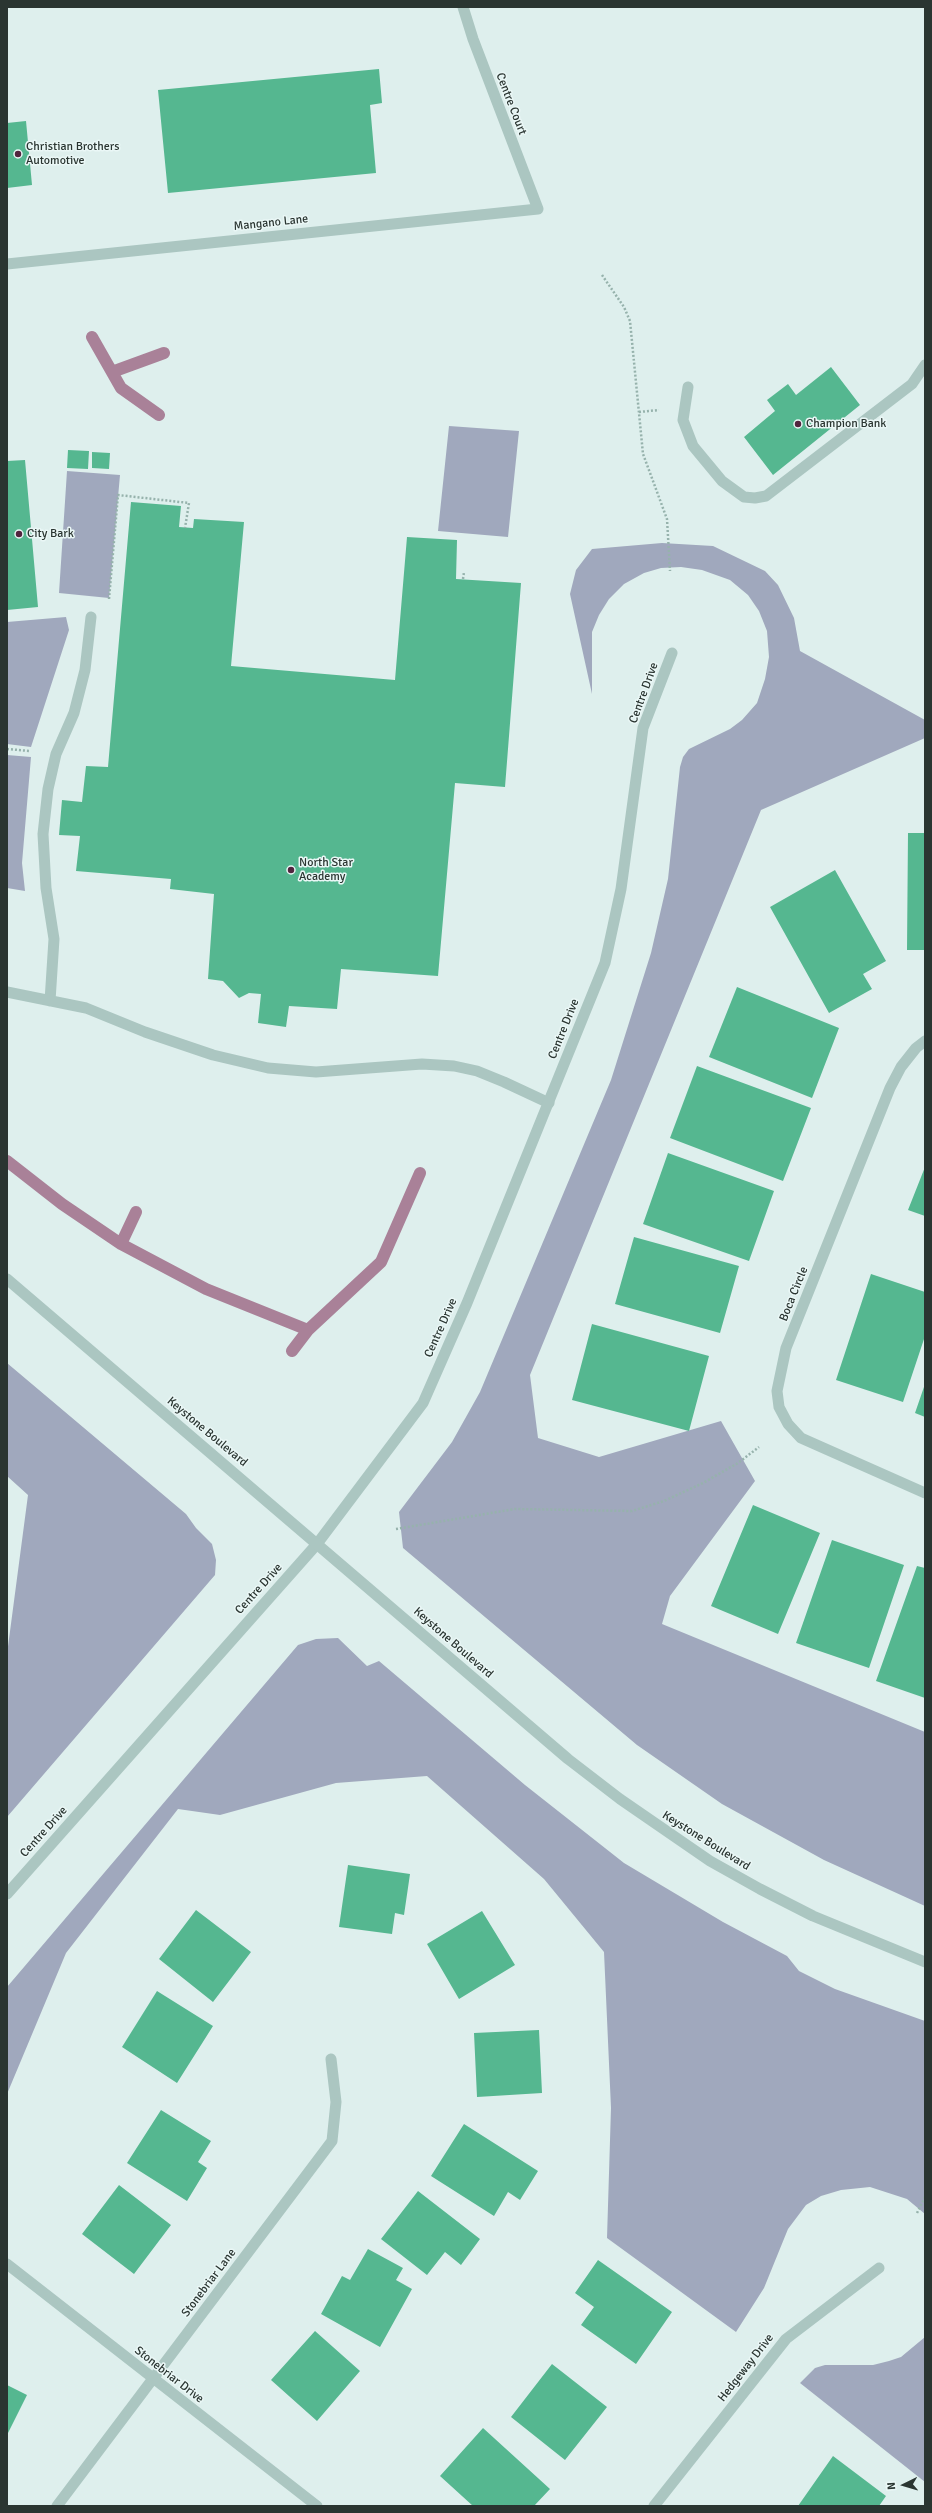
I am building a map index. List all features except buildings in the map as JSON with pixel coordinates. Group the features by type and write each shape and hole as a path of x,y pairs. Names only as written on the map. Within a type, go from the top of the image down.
{"street":[{"name":"Centre Court","path":"463,7 473,39 538,209"},
{"name":"Mangano Lane","path":"7,264 538,209"},
{"path":"688,387 683,420 693,446 722,482 744,497 755,498 766,496 912,384 925,365"},
{"path":"50,1001 54,939 46,888 44,826 48,789 56,754 74,713 85,670 91,617"},
{"name":"Centre Drive","path":"7,1894 317,1544 423,1403 467,1303 605,964 621,889 643,728 672,653"},
{"path":"7,992 86,1008 145,1032 214,1055 268,1068 316,1072 422,1064 454,1066 477,1071 549,1103"},
{"name":"Boca Circle","path":"925,1041 916,1048 901,1067 890,1088 786,1348 777,1391 779,1408 788,1424 802,1438 925,1493"},
{"name":"Keystone Boulevard","path":"7,1279 568,1759 660,1829 710,1861 813,1916 925,1962"},
{"name":"Stonebriar Lane","path":"57,2506 332,2141 336,2102 331,2059"},
{"name":"Stonebriar Drive","path":"7,2264 317,2506"},
{"name":"Hedgeway Drive","path":"654,2506 786,2339 879,2268"}],"path":[{"path":"602,275 624,307 630,321 643,454 667,519 670,571"},
{"path":"91,617 108,604 118,495 189,503 186,528"},
{"path":"463,579 464,572"},
{"path":"396,1529 515,1509 632,1511 664,1501 703,1483 738,1463 759,1447"},
{"path":"917,2212 925,2197"}],"shaded area":[{"path":"449,426 519,431 508,537 438,531"},
{"path":"67,471 120,475 109,598 59,593"},
{"path":"662,543 713,546 765,571 778,585 794,618 800,651 925,720 925,738 761,810 530,1375 538,1438 599,1457 721,1421 755,1481 670,1596 662,1624 925,1732 925,1906 824,1860 722,1804 637,1745 403,1548 399,1512 452,1442 480,1392 611,1080 651,953 668,879 680,767 683,757 689,749 730,729 742,720 757,703 765,679 769,657 767,631 759,611 748,595 730,580 702,570 681,567 661,568 644,573 624,584 609,599 599,615 592,632 592,694 570,594 576,570 592,549"},
{"path":"66,617 69,630 31,747 7,744 7,622"},
{"path":"7,755 31,757 22,863 25,891 7,888"},
{"path":"7,1363 186,1514 196,1528 212,1544 216,1560 215,1575 7,1817 7,1654 28,1495 7,1476"},
{"path":"338,1638 367,1666 379,1661 525,1785 624,1863 723,1922 787,1956 799,1971 835,1989 925,2021 925,2214 907,2199 870,2187 841,2190 821,2196 806,2205 788,2229 764,2288 736,2332 607,2238 611,2108 604,1952 544,1879 427,1776 336,1783 220,1815 178,1809 66,1953 7,2094 7,1987 298,1645 316,1639"},
{"path":"925,2337 925,2482 800,2383 815,2368 825,2365 873,2365 901,2357"}],"waterway":[{"path":"92,337 121,388 159,415"},
{"path":"112,372 164,353"},
{"path":"7,1161 62,1204 121,1244 206,1289 308,1330"},
{"path":"292,1351 308,1330 381,1262 420,1173"},
{"path":"121,1244 136,1212"}],"place":[{"name":"Christian Brothers Automotive","path":"18,154"},
{"name":"Champion Bank","path":"798,424"},
{"name":"City Bark","path":"19,534"},
{"name":"North Star Academy","path":"291,870"}]}
